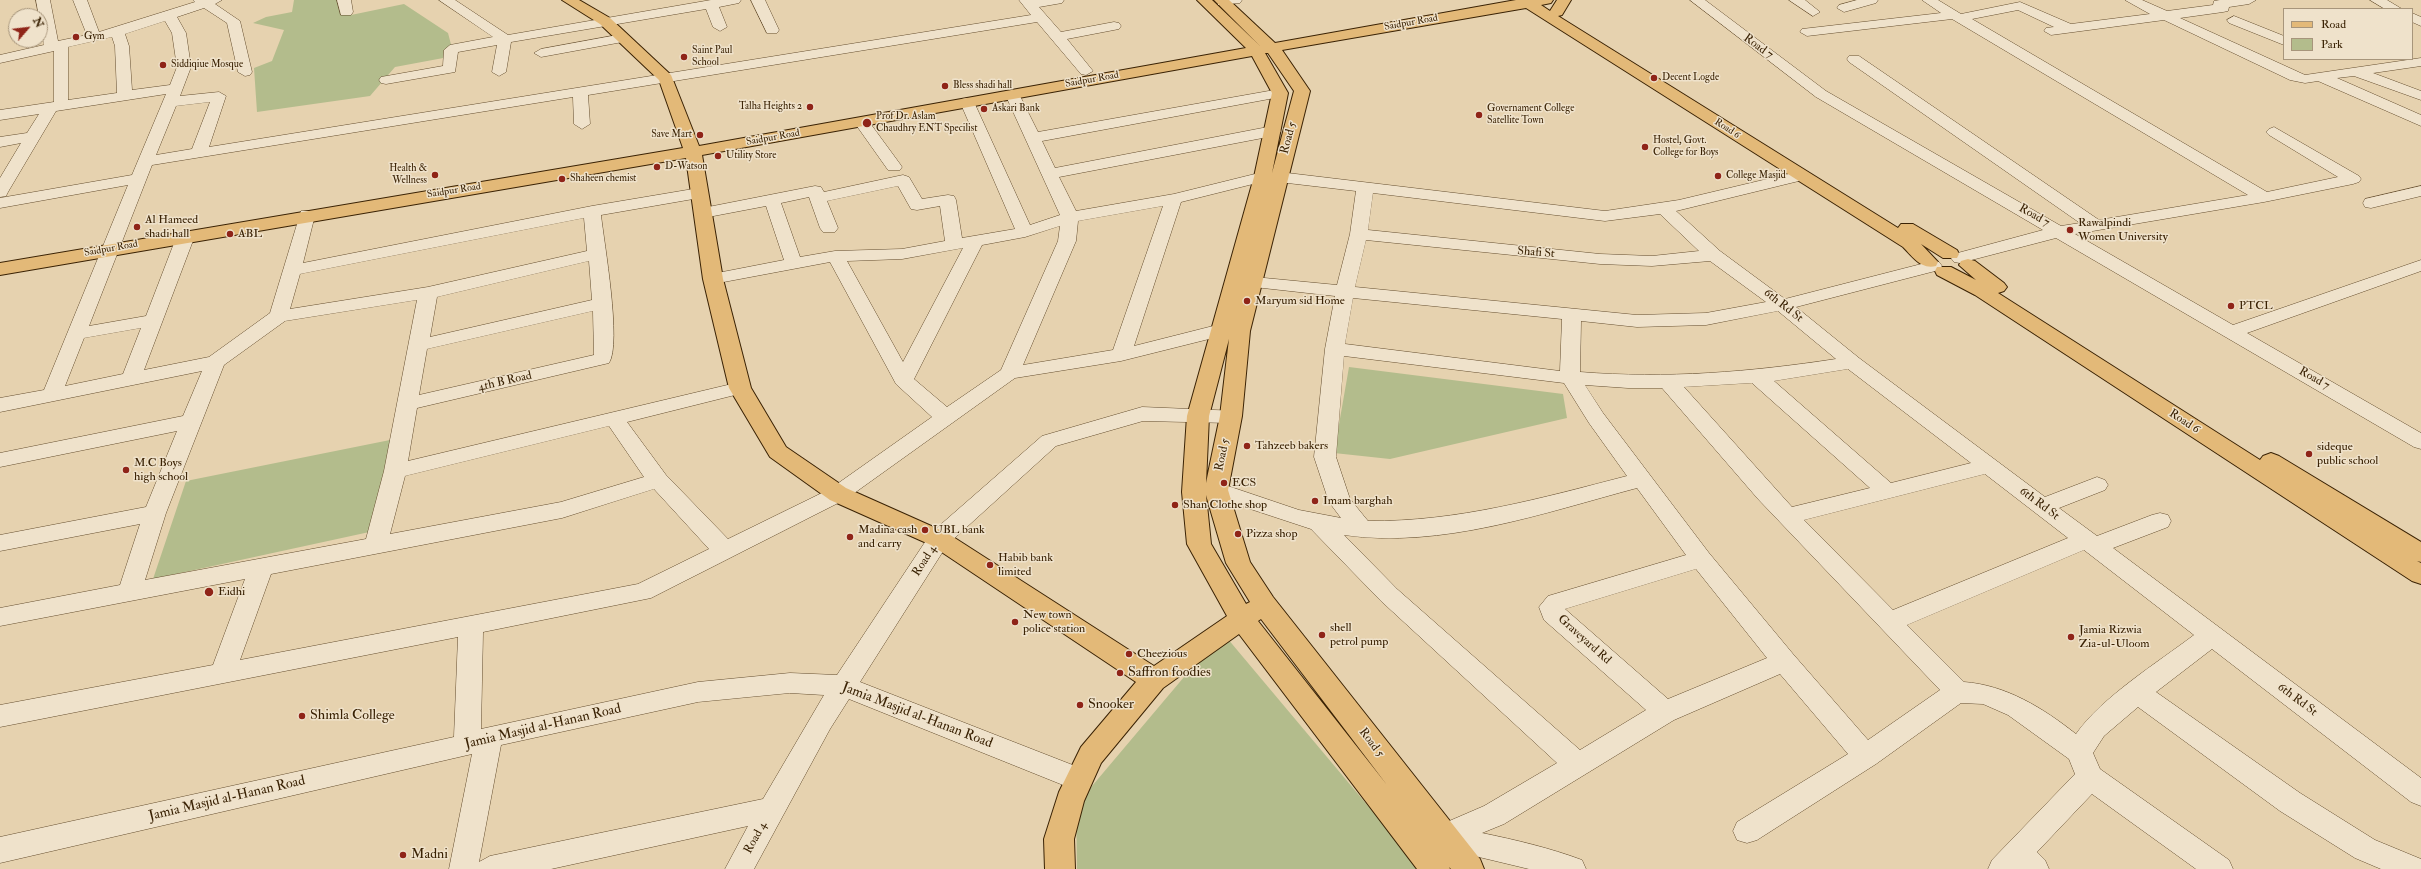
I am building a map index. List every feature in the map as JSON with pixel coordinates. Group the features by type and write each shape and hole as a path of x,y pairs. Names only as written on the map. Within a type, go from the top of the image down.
{"main road":[{"path":"569,0 605,21 666,78 691,147 713,279 740,388 778,452 838,494 939,539 1154,680"},
{"name":"Road 5","path":"1221,0 1261,45 1291,70 1302,91 1271,177 1230,331 1232,416 1216,490 1238,563 1264,604 1469,869"},
{"name":"Saidpur Road","path":"0,269 112,244 185,238 691,147 1086,71 1261,45 1528,1"},
{"name":"Saidpur Road","path":"0,260 112,244 691,147 862,122 1490,2 1528,1"},
{"name":"Road 6","path":"1528,1 1558,10 1947,262 2421,553"},
{"name":"Road 6","path":"1558,10 1801,176 1909,243 1947,262 1982,291 2421,575"},
{"name":"Road 5","path":"1261,45 1280,94 1272,132 1271,177 1254,282 1230,331 1198,416 1194,492 1199,544 1242,619 1435,869"},
{"path":"1060,869 1059,840 1069,801 1078,779 1091,755 1154,680 1264,604"}],"street":[{"path":"0,192 32,137 56,107 56,47 51,39 43,0"},
{"path":"80,0 95,38"},
{"path":"446,0 505,39"},
{"path":"386,80 448,70 451,68 452,49 605,21 637,11 712,4 734,0"},
{"path":"758,0 772,30"},
{"path":"1028,2 1057,0"},
{"name":"Road 7","path":"1697,0 1821,94 2233,331 2421,442"},
{"path":"1796,0 1812,12"},
{"path":"1844,8 1871,0"},
{"path":"1929,0 2264,197"},
{"path":"2132,0 2294,77 2306,79 2351,71 2421,62"},
{"path":"2051,31 2223,8 2219,4 2249,0"},
{"path":"2377,0 2393,8"},
{"path":"0,58 56,47 117,32 206,1 233,22 245,72"},
{"path":"1028,2 1086,71"},
{"path":"712,4 720,27"},
{"path":"1807,32 1957,16 2020,6 2068,28"},
{"path":"52,394 137,179 174,95 184,67 179,33 169,15"},
{"path":"144,162 1041,17"},
{"path":"2234,20 2283,41"},
{"path":"1057,37 1114,26"},
{"path":"117,32 122,46 125,96"},
{"path":"541,53 623,38"},
{"path":"499,72 505,39"},
{"path":"1854,59 2096,226"},
{"path":"2329,62 2421,96"},
{"path":"2320,76 2421,121"},
{"path":"580,92 582,124"},
{"path":"1009,373 1067,241 1070,217 1012,94"},
{"path":"1032,138 1280,94"},
{"path":"0,115 125,96 219,96 199,153"},
{"path":"967,102 1025,232"},
{"path":"862,122 894,166"},
{"path":"1050,174 1272,132"},
{"path":"1254,282 1345,290 1637,321 1706,319 1782,305 2060,231 2264,197 2353,179 2274,132"},
{"path":"0,142 32,137"},
{"path":"713,279 793,262 835,256 902,254 1025,232 1070,217 1174,199 1271,177 1605,216 1635,214 1801,176"},
{"path":"0,203 137,179"},
{"path":"817,198 903,180 918,204 948,200 954,244"},
{"path":"1361,528 1340,502 1325,456 1335,349 1345,290 1358,234 1365,189"},
{"path":"703,213 815,191 829,228"},
{"path":"2371,203 2421,191"},
{"path":"292,270 592,211 699,193"},
{"path":"1121,355 1174,199"},
{"path":"772,200 793,262"},
{"name":"6th Rd St","path":"1663,208 1714,255 1782,305 1852,362 2421,794"},
{"path":"418,345 602,303 592,211"},
{"path":"279,316 307,215"},
{"name":"Shafi St","path":"1358,234 1600,259 1652,261 1714,255"},
{"path":"131,379 185,238"},
{"path":"903,380 976,240"},
{"path":"0,405 215,362 279,316 428,293 596,254"},
{"path":"835,256 903,380 946,418"},
{"path":"2233,331 2421,265"},
{"path":"376,545 395,471 428,293"},
{"name":"4th B Road","path":"407,404 602,358 604,354 602,303"},
{"path":"1572,314 1570,377 1596,418 1643,479 1701,559 1784,661 1866,756"},
{"path":"76,334 154,320"},
{"path":"0,716 643,592 838,494 1009,373 1121,355 1230,331"},
{"path":"1335,349 1570,377 1628,382 1756,376 1852,362"},
{"path":"130,591 155,513 215,362"},
{"path":"1756,376 1887,491"},
{"path":"1667,381 1787,516 1957,692"},
{"path":"395,471 740,388"},
{"name":"Road 4","path":"739,869 821,721 939,539 1049,441 1142,414 1232,416"},
{"path":"614,418 658,480 725,551"},
{"path":"0,460 192,421"},
{"path":"1787,516 1989,466"},
{"path":"1216,490 1319,523 1361,528 1402,529 1462,523 1643,479"},
{"path":"0,617 130,591 261,568 562,510 658,480"},
{"path":"2042,506 2097,485"},
{"path":"0,543 155,513"},
{"path":"1889,622 2091,543 2160,521"},
{"path":"1319,523 1389,596 1577,764"},
{"name":"Graveyard Rd","path":"1665,712 1553,613 1551,607 1557,602 1701,559"},
{"path":"223,673 261,568"},
{"path":"463,869 478,741 471,626"},
{"path":"2079,752 2095,728 2137,692 2212,635"},
{"path":"1443,837 1494,815 1665,712 1784,661"},
{"name":"Jamia Masjid al-Hanan Road","path":"0,850 698,692 790,683 844,686 1078,779"},
{"path":"1747,831 1866,756 1957,692 1986,694 2017,708 2079,752 2090,776 2219,869"},
{"path":"2137,692 2290,802 2365,849 2413,869"},
{"path":"2018,864 2090,776"},
{"path":"502,868 772,809"},
{"path":"1443,837 1542,859 1572,869"}],"green space":[{"path":"294,0 347,0 351,15 404,4 448,33 454,56 395,67 370,96 257,112 254,68 272,61 284,30 253,23 266,17 292,12"},
{"path":"1349,367 1563,394 1567,418 1390,459 1334,453"},
{"path":"395,439 374,531 153,579 186,481"},
{"path":"1222,632 1421,869 1077,869 1076,805"}],"place":[{"name":"Gym","path":"76,37"},
{"name":"Saint Paul School","path":"684,57"},
{"name":"Siddiqiue Mosque","path":"163,65"},
{"name":"Decent Logde","path":"1654,78"},
{"name":"Bless shadi hall","path":"945,86"},
{"name":"Talha Heights 2","path":"810,107"},
{"name":"Askari Bank","path":"984,109"},
{"name":"Governament College Satellite Town","path":"1479,115"},
{"name":"Prof Dr. Aslam Chaudhry ENT Specilist","path":"867,123"},
{"name":"Save Mart","path":"700,135"},
{"name":"Hostel, Govt. College for Boys","path":"1645,147"},
{"name":"Utility Store","path":"718,156"},
{"name":"D-Watson","path":"657,167"},
{"name":"Health & Wellness","path":"435,175"},
{"name":"College Masjid","path":"1718,176"},
{"name":"Shaheen chemist","path":"562,179"},
{"name":"Al Hameed shadi hall","path":"137,227"},
{"name":"Rawalpindi Women University","path":"2070,230"},
{"name":"ABL","path":"230,234"},
{"name":"Maryum sid Home","path":"1247,301"},
{"name":"PTCL","path":"2231,306"},
{"name":"Tahzeeb bakers","path":"1247,446"},
{"name":"sideque public school","path":"2309,454"},
{"name":"M.C Boys high school","path":"126,470"},
{"name":"ECS","path":"1224,483"},
{"name":"Imam barghah","path":"1315,501"},
{"name":"Shan Clothe shop","path":"1175,505"},
{"name":"UBL bank","path":"925,530"},
{"name":"Pizza shop","path":"1238,534"},
{"name":"Madina cash and carry","path":"850,537"},
{"name":"Habib bank limited","path":"990,565"},
{"name":"Eidhi","path":"209,592"},
{"name":"New town police station","path":"1015,622"},
{"name":"shell petrol pump","path":"1322,635"},
{"name":"Jamia Rizwia Zia-ul-Uloom","path":"2071,637"},
{"name":"Cheezious","path":"1129,654"},
{"name":"Saffron foodies","path":"1120,673"},
{"name":"Snooker","path":"1080,705"},
{"name":"Shimla College","path":"302,716"},
{"name":"Madni","path":"403,855"}]}
